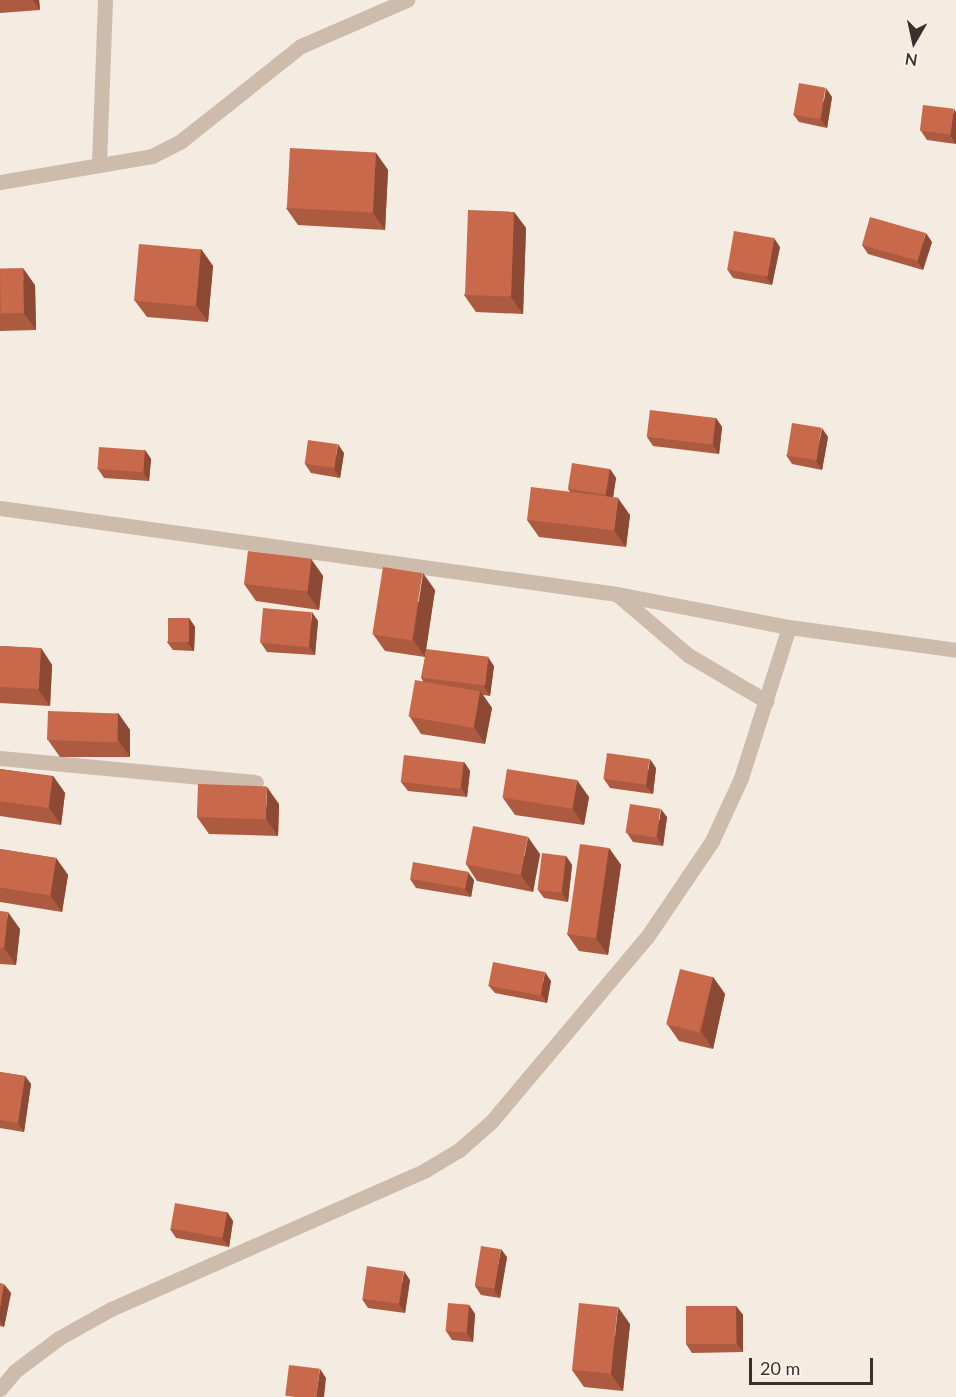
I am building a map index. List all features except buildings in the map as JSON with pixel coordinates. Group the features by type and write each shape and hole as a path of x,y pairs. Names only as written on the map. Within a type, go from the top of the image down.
{"street":[{"path":"99,164 105,0"},
{"path":"0,182 152,156 181,141 301,46 407,0"},
{"path":"0,508 616,594 789,627 956,650"},
{"path":"616,594 688,655 766,701"},
{"path":"0,1389 15,1371 59,1338 111,1309 424,1172 459,1150 491,1122 647,937 712,841 741,778 789,627"},
{"path":"0,758 256,782"}]}
